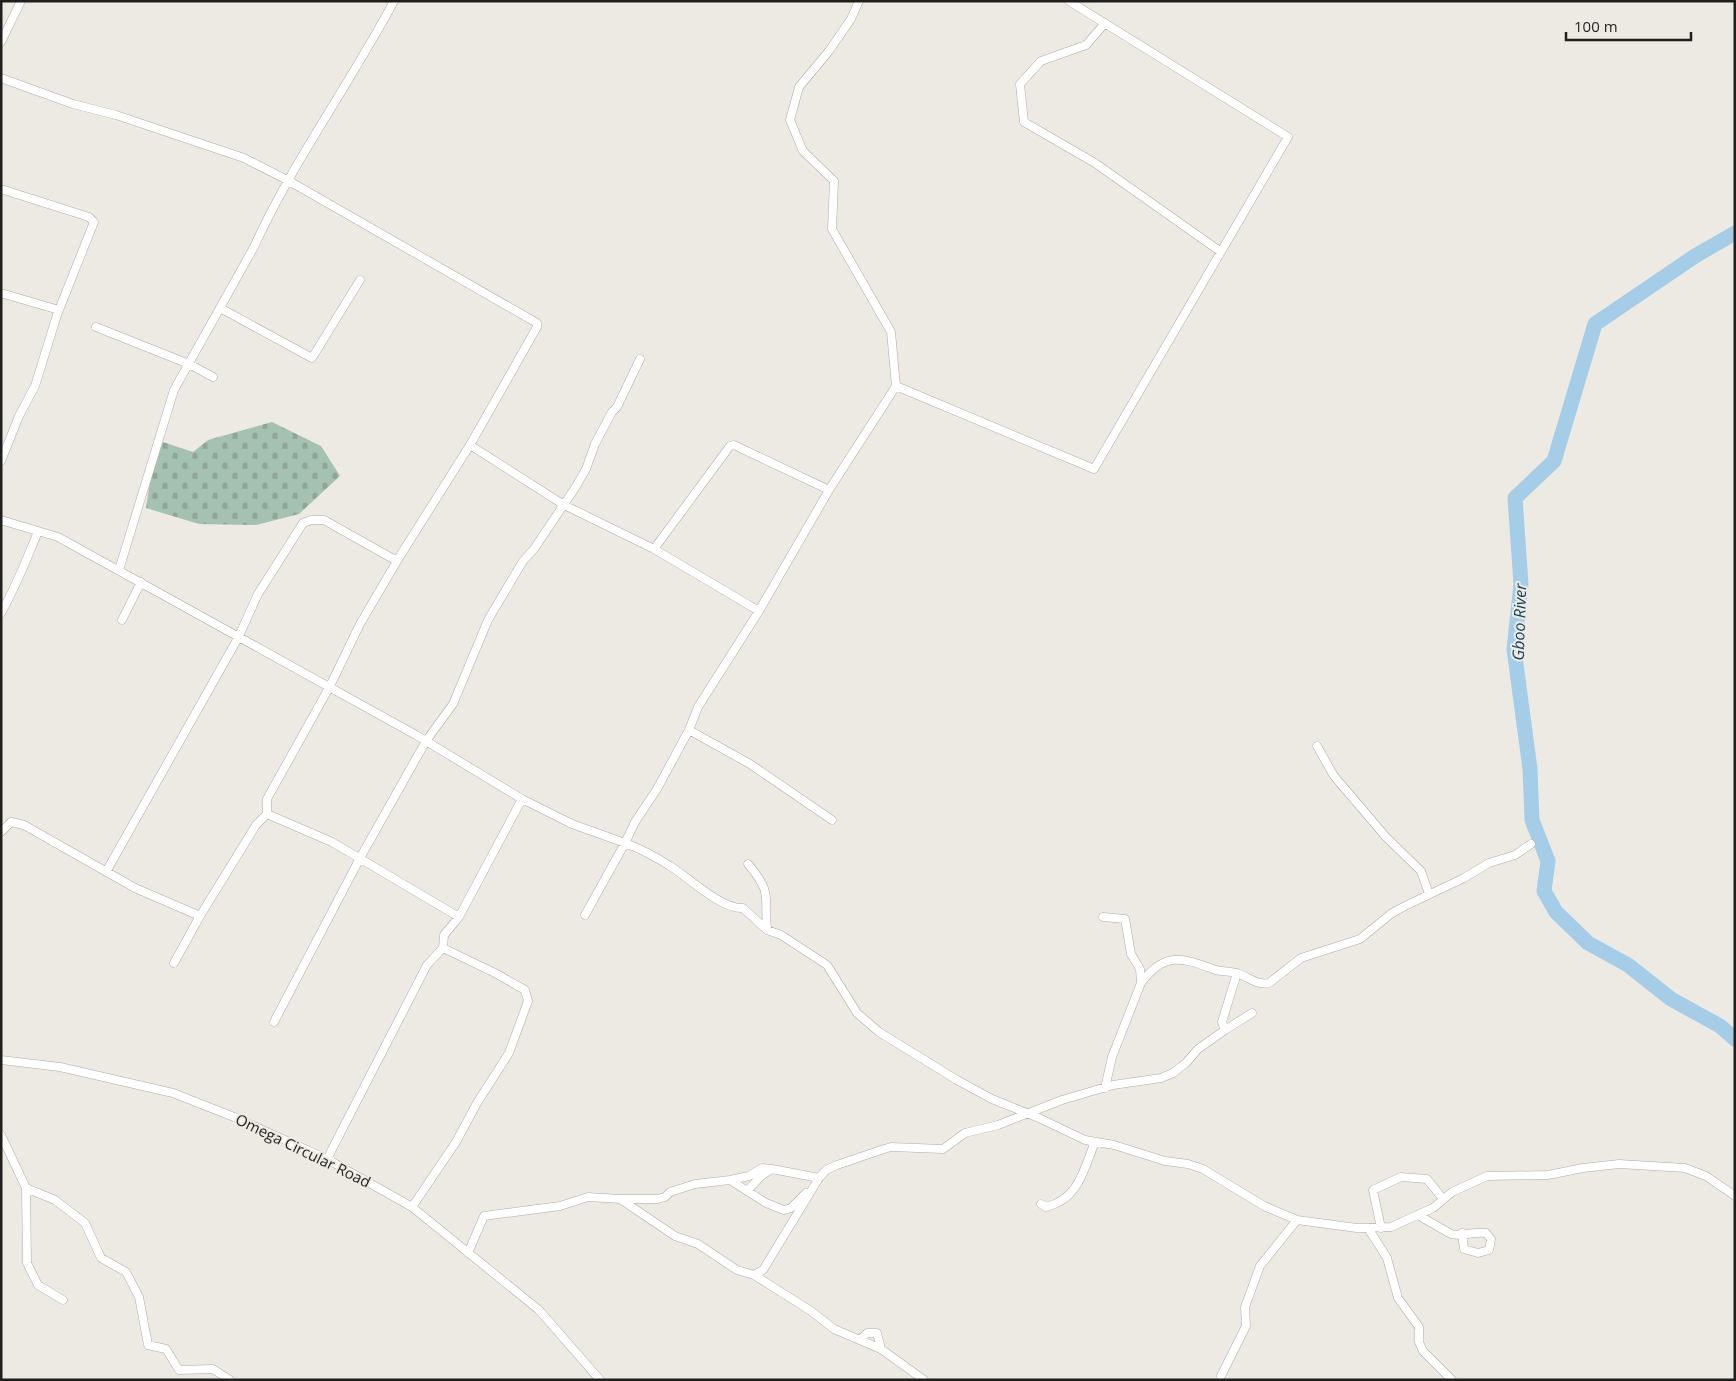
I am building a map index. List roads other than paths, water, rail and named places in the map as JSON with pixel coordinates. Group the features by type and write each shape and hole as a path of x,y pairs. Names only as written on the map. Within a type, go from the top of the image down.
{"street":[{"path":"1,42 20,1"},
{"path":"119,570 174,390 289,181 369,48 394,1"},
{"path":"585,915 635,822 657,789 689,730 698,707 759,610 829,490 896,386 891,332 832,229 834,181 803,151 790,120 799,87 834,43 851,18 859,1"},
{"path":"896,386 1094,468 1288,137 1069,1"},
{"path":"1105,23 1086,45 1041,60 1020,84 1024,122 1095,163 1221,252"},
{"path":"1,78 73,104 116,115 244,158 289,181 537,323 537,327 470,445 360,624 330,686 267,799 267,814 256,825 200,916 174,963"},
{"path":"1,189 90,217 94,222 59,310 35,386 19,416 1,461"},
{"path":"220,308 312,358 360,280"},
{"path":"1,293 59,310"},
{"path":"96,327 188,364 214,377"},
{"path":"274,1022 360,858 426,741 453,704 488,620 523,560 534,549 586,469 595,444 612,412 617,407 640,359"},
{"path":"470,445 564,505 654,549 759,610"},
{"path":"654,549 730,446 734,445 829,490"},
{"path":"1,520 58,537 238,638 330,686 522,799 580,827 625,843 669,865 712,897 736,908 743,908 766,930 781,935 827,965 857,1013 879,1032 915,1056 992,1100 1085,1140 1114,1146 1165,1162 1188,1164 1203,1170 1264,1206 1297,1220 1368,1228 1391,1227 1433,1208 1443,1199 1487,1176 1548,1175 1592,1166 1619,1164 1685,1168 1706,1176 1735,1196"},
{"path":"106,872 238,638 258,594 303,523 311,520 324,520 397,561"},
{"path":"1,613 16,588 18,577 38,532"},
{"path":"122,620 141,582"},
{"path":"689,730 750,764 832,820"},
{"path":"1316,746 1334,776 1386,837 1421,871 1429,894"},
{"path":"327,1159 427,966 443,948 444,935 459,917 522,799"},
{"path":"267,814 332,842 459,917"},
{"path":"1,832 11,822 24,825 135,888 200,916"},
{"path":"1105,1088 1112,1057 1141,982 1147,974 1167,959 1190,960 1214,970 1237,973 1263,985 1269,983 1301,958 1360,939 1392,913 1464,878 1490,863 1515,855 1531,844"},
{"path":"748,864 766,888 766,930"},
{"path":"1103,917 1124,919 1132,954 1140,969 1141,982"},
{"path":"412,1207 456,1142 477,1102 509,1052 528,1001 525,990 496,973 443,948"},
{"path":"1225,1030 1222,1022 1237,973"},
{"path":"754,1275 763,1270 810,1190 826,1170 891,1147 943,1149 964,1134 998,1125 1025,1113 1105,1088 1174,1074 1198,1049 1252,1013"},
{"name":"Omega Circular Road","path":"1,1060 60,1066 173,1093 234,1117 327,1159 412,1207 539,1310 600,1380"},
{"path":"1,1135 26,1188 27,1262 38,1285 63,1300"},
{"path":"1041,1204 1046,1207 1068,1198 1077,1187 1095,1142"},
{"path":"468,1254 484,1216 560,1206 588,1197 658,1199 665,1197 674,1190 695,1184 749,1176 762,1168 819,1178"},
{"path":"748,1190 761,1176 772,1169"},
{"path":"1381,1228 1373,1190 1401,1177 1427,1179 1443,1199"},
{"path":"730,1180 766,1203 784,1210 791,1208 810,1190"},
{"path":"26,1188 55,1200 85,1223 101,1258 126,1272 138,1297 148,1345 166,1348 180,1370 214,1370 230,1380"},
{"path":"620,1199 675,1236 698,1244 737,1270 754,1275 811,1311 834,1329 881,1349 924,1380"},
{"path":"1418,1215 1451,1234 1462,1233"},
{"path":"1221,1376 1246,1326 1245,1307 1260,1266 1297,1220"},
{"path":"1368,1228 1387,1258 1398,1298 1419,1327 1419,1342 1423,1351 1452,1380"},
{"path":"860,1339 867,1333 877,1333 881,1349"}],"waterway":[{"name":"Gboo River","path":"1735,233 1695,256 1595,324 1554,461 1515,498 1521,584 1514,649 1530,769 1532,820 1548,861 1544,891 1556,912 1588,943 1628,965 1671,999 1720,1026 1735,1039"}]}
